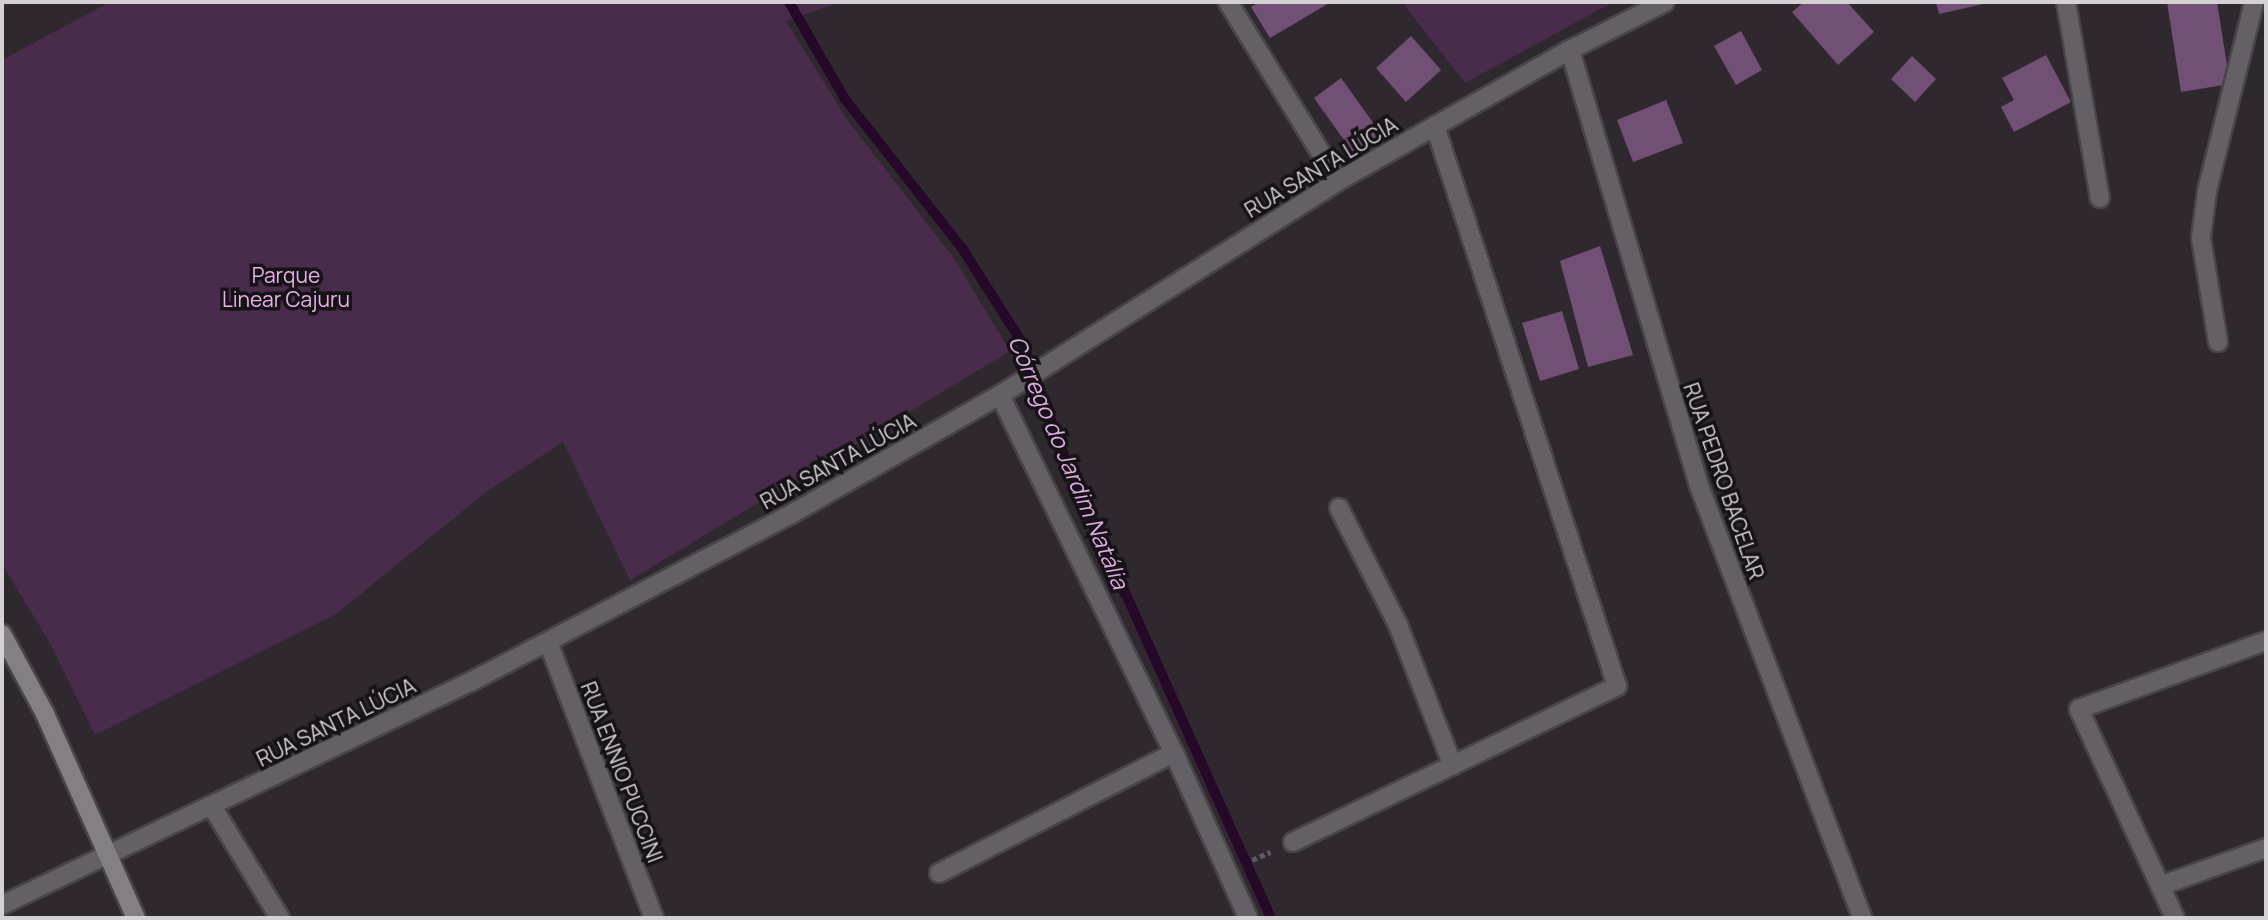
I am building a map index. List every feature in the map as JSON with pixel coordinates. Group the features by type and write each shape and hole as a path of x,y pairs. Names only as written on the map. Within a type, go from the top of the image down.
{"main road":[{"path":"2,634 45,714 136,918"}],"street":[{"path":"1228,2 1338,181"},
{"name":"RUA SANTA LÚCIA","path":"2,905 213,808 548,642 793,513 1000,395 1338,181 1570,50 1665,2"},
{"path":"2066,2 2100,198"},
{"path":"2218,342 2201,238 2207,191 2254,2"},
{"name":"RUA PEDRO BACELAR","path":"1570,50 1698,483 1862,918"},
{"path":"1293,842 1617,686 1435,126"},
{"path":"1000,395 1174,753 1248,918"},
{"path":"1339,508 1398,625 1453,766"},
{"path":"2175,918 2079,709 2266,641"},
{"name":"RUA ENNIO PUCCINI","path":"548,642 654,918"},
{"path":"939,873 1174,753"},
{"path":"213,808 280,918"},
{"path":"2160,886 2266,848"}],"path":[{"path":"1228,871 1293,842"}],"green space":[{"name":"Parque Linear Cajuru","path":"110,2 841,2 786,21 846,118 955,260 1010,351 630,580 563,442 486,492 336,614 95,735 50,643 2,564 2,60"},
{"path":"1402,2 1613,2 1465,83"}],"building":[{"path":"1259,2 1331,2 1270,38 1251,7"},
{"path":"1804,2 1847,2 1874,32 1838,65 1792,12"},
{"path":"1936,2 1982,2 1983,4 1939,14"},
{"path":"2167,2 2217,2 2230,84 2181,92"},
{"path":"1741,31 1762,70 1736,85 1714,46"},
{"path":"1411,36 1441,70 1406,102 1376,68"},
{"path":"2046,55 2071,102 2014,132 2001,107 2014,100 2002,78"},
{"path":"1912,56 1936,79 1915,102 1891,79"},
{"path":"1341,78 1382,135 1354,154 1314,98"},
{"path":"1666,100 1683,143 1633,162 1617,120"},
{"path":"1600,246 1633,355 1588,367 1560,261"},
{"path":"1562,311 1579,369 1540,381 1522,323"}],"waterway":[{"name":"Córrego do Jardim Natália","path":"789,2 845,99 962,248 1023,344 1065,458 1271,918"}]}
